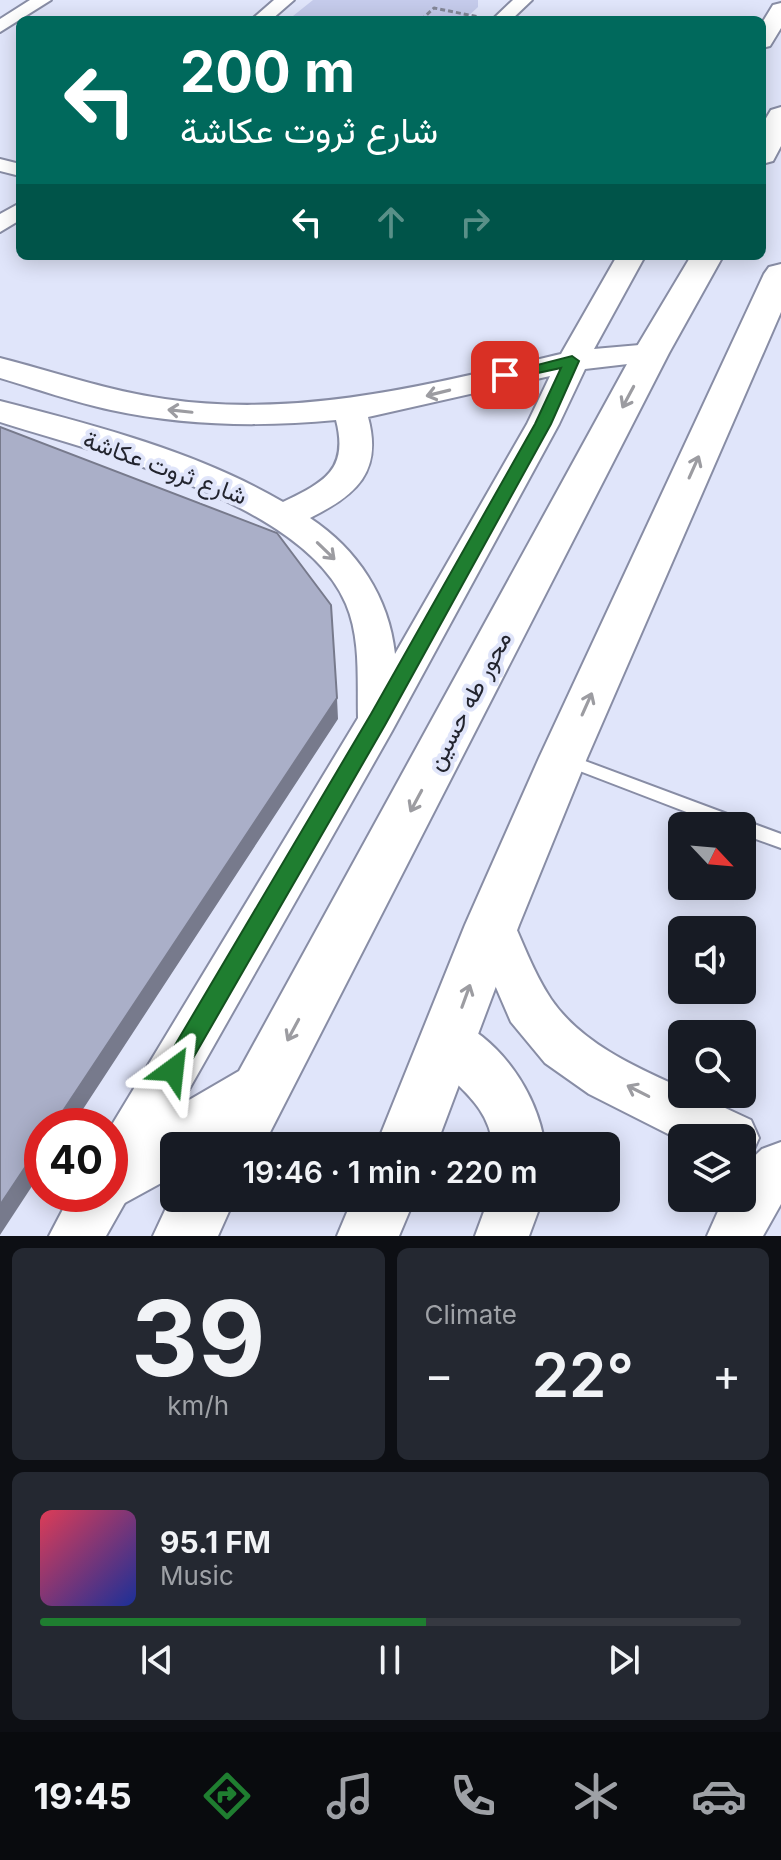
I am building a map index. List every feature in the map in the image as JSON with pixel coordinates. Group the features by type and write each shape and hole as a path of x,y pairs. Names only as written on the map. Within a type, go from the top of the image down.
{"main road":[{"path":"766,147 781,116"},
{"name":"محور طه حسين","path":"238,1132 651,353 705,260"},
{"path":"412,1132 492,925 563,758 781,274"},
{"path":"128,1168 260,1091"},
{"path":"184,1236 197,1212"},
{"path":"368,1236 378,1212"}],"street":[{"path":"17,16 42,0"},
{"path":"265,16 285,0"},
{"path":"505,16 523,0"},
{"path":"766,34 781,10"},
{"path":"0,225 16,212"},
{"path":"128,1148 378,720 543,424 572,361 629,260"},
{"name":"شارع ثروت عكاشة","path":"0,368 111,400 169,410 243,415 350,410 394,403 572,361 651,353"},
{"path":"283,516 322,497 352,470 359,454 360,438 350,410"},
{"name":"شارع ثروت عكاشة","path":"0,411 218,483 283,516 328,551 348,574 363,599 375,653 378,720"},
{"path":"492,925 526,1002 546,1031 573,1055 706,1124"},
{"path":"449,1041 496,1083 510,1109 516,1132"},
{"path":"734,1236 757,1190 781,1165 756,1151"},
{"path":"76,1236 90,1212"},
{"path":"502,1236 511,1212"}],"lane":[{"path":"563,758 704,812"},
{"path":"756,832 781,841"}],"path":[{"path":"425,16 434,8 475,16"}],"shaded area":[{"path":"313,0 478,0 478,7 468,16 293,16"}],"building":[{"path":"0,427 277,533 331,605 337,698 65,1108 24,1108 24,1169 0,1205"}],"route":[{"path":"173,1070 378,720 543,424 572,361 505,375"}]}
